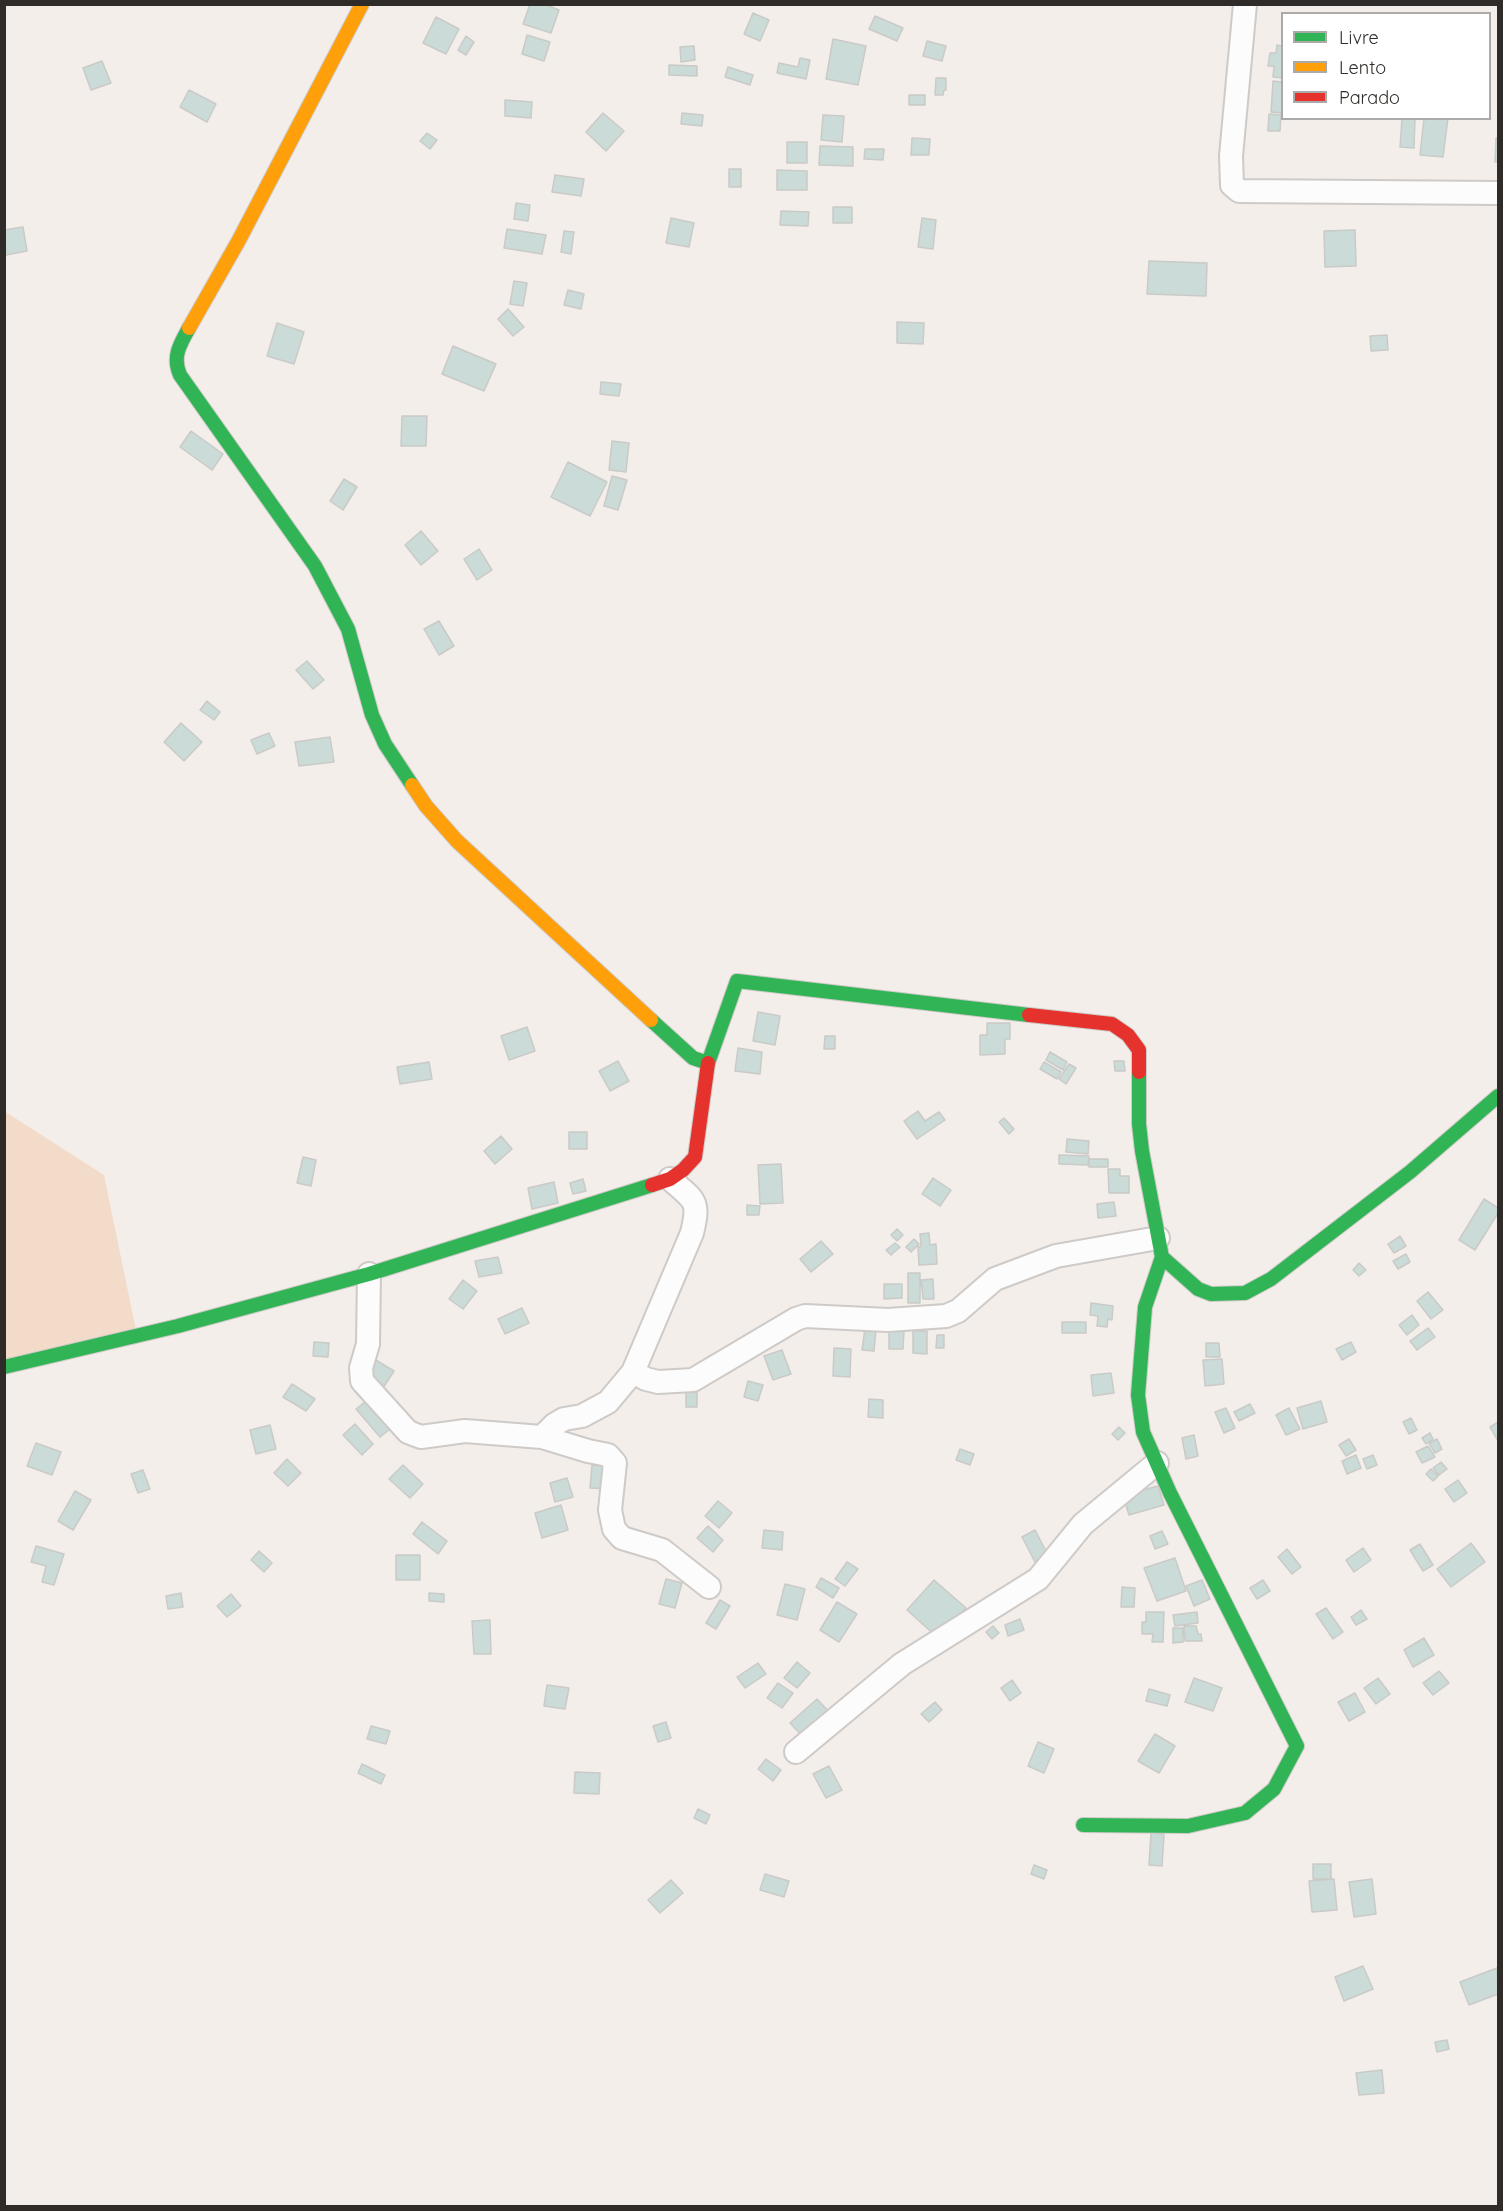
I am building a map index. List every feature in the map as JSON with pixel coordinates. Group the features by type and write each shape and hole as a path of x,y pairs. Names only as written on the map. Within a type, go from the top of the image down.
{"street":[{"path":"362,4 239,240 178,347 177,372 315,566 348,630 372,715 385,744 426,806 457,840 521,902 693,1058 708,1063"},
{"path":"1245,4 1231,156 1232,185 1239,191 1498,193"},
{"path":"4,1366 178,1326 369,1274 670,1179 683,1170 695,1157 708,1063 737,981 1112,1024 1128,1035 1139,1050 1142,1151 1160,1247 1145,1307 1138,1395 1143,1432 1297,1746 1274,1789 1245,1813 1188,1826 1083,1825"},
{"path":"1160,1247 1198,1289 1211,1294 1245,1293 1270,1280 1410,1172 1498,1096"},
{"path":"542,1437 564,1419 582,1416 608,1402 633,1372 684,1253 697,1211 692,1198 670,1179"},
{"path":"633,1372 658,1382 693,1380 796,1319 805,1316 888,1320 945,1316 958,1311 995,1279 1056,1256 1160,1247"},
{"path":"369,1274 368,1344 361,1368 362,1381 408,1432 421,1437 465,1431 542,1437 608,1455 615,1463 610,1510 614,1529 622,1538 662,1551 709,1587"},
{"path":"796,1752 902,1664 1038,1579 1083,1524 1157,1463"}],"shaded area":[{"path":"4,1111 104,1175 137,1335 5,1367"}],"building":[{"path":"530,4 544,4 559,10 551,33 523,24"},
{"path":"753,13 769,20 760,41 744,34"},
{"path":"875,16 903,28 897,41 869,29"},
{"path":"436,17 459,29 446,54 423,43"},
{"path":"527,35 550,42 544,61 522,54"},
{"path":"466,36 474,42 466,55 458,50"},
{"path":"833,39 866,46 858,85 826,79"},
{"path":"927,41 946,46 942,61 923,56"},
{"path":"1277,45 1281,46 1281,78 1273,77 1274,66 1268,66 1270,53 1276,53"},
{"path":"694,46 695,60 681,62 680,47"},
{"path":"800,58 810,60 806,79 777,73 779,63 798,67"},
{"path":"102,61 111,83 91,90 83,68"},
{"path":"669,65 697,66 697,76 669,75"},
{"path":"728,67 753,75 750,85 725,77"},
{"path":"936,78 946,78 946,90 943,95 935,95"},
{"path":"1273,81 1281,82 1281,113 1271,112"},
{"path":"189,90 216,104 207,122 180,107"},
{"path":"909,95 925,95 925,105 909,105"},
{"path":"505,100 532,102 531,118 505,116"},
{"path":"603,113 624,131 606,151 586,132"},
{"path":"682,113 703,115 702,126 681,124"},
{"path":"1269,114 1281,115 1280,131 1268,131"},
{"path":"823,115 844,116 842,142 821,140"},
{"path":"1402,120 1415,120 1414,148 1400,147"},
{"path":"1424,120 1448,120 1443,157 1420,155"},
{"path":"427,133 437,140 430,149 420,141"},
{"path":"912,138 930,139 929,155 911,155"},
{"path":"1496,138 1498,138 1498,162 1495,162"},
{"path":"787,142 807,142 807,163 787,163"},
{"path":"820,146 853,147 853,166 819,165"},
{"path":"865,149 884,149 883,160 864,159"},
{"path":"729,169 741,169 741,187 729,187"},
{"path":"777,170 807,171 807,190 777,190"},
{"path":"555,175 584,179 581,196 552,192"},
{"path":"516,203 530,205 528,221 514,219"},
{"path":"833,207 852,207 852,223 833,223"},
{"path":"781,211 809,212 808,226 780,225"},
{"path":"671,218 694,223 689,247 666,243"},
{"path":"922,218 936,220 933,249 918,247"},
{"path":"23,227 27,251 6,255 4,230"},
{"path":"507,229 546,235 542,254 504,248"},
{"path":"1355,230 1356,266 1325,267 1324,231"},
{"path":"564,231 574,232 571,254 561,252"},
{"path":"1149,261 1207,263 1206,296 1147,294"},
{"path":"514,281 527,283 523,306 510,304"},
{"path":"568,290 584,294 581,309 564,305"},
{"path":"508,309 524,327 513,336 498,319"},
{"path":"897,322 924,323 923,344 897,343"},
{"path":"277,323 304,332 294,364 267,356"},
{"path":"1387,335 1388,350 1371,351 1370,336"},
{"path":"453,346 496,364 484,391 442,374"},
{"path":"601,382 621,384 619,396 600,394"},
{"path":"402,416 427,416 426,446 401,446"},
{"path":"191,431 223,454 212,470 180,447"},
{"path":"612,441 629,443 626,472 609,470"},
{"path":"568,462 607,482 590,516 551,497"},
{"path":"612,476 627,480 618,510 604,506"},
{"path":"344,479 357,487 343,510 330,501"},
{"path":"421,531 438,551 421,565 405,545"},
{"path":"479,549 492,570 477,580 464,559"},
{"path":"439,621 454,646 439,655 424,629"},
{"path":"307,661 324,680 313,689 296,670"},
{"path":"207,701 220,712 214,720 200,710"},
{"path":"181,723 202,742 184,761 164,742"},
{"path":"269,733 275,746 257,754 251,740"},
{"path":"330,737 334,762 299,766 295,742"},
{"path":"758,1012 780,1016 775,1045 753,1041"},
{"path":"987,1023 1010,1023 1010,1039 1005,1039 1005,1054 980,1055 980,1035 987,1035"},
{"path":"527,1027 535,1051 509,1060 501,1036"},
{"path":"825,1036 835,1036 835,1049 824,1049"},
{"path":"738,1048 762,1052 760,1074 735,1071"},
{"path":"1050,1052 1067,1062 1063,1070 1046,1060"},
{"path":"618,1061 629,1081 610,1091 599,1071"},
{"path":"1114,1061 1124,1061 1125,1071 1115,1071"},
{"path":"429,1062 432,1079 400,1084 397,1067"},
{"path":"1044,1062 1061,1072 1057,1079 1040,1069"},
{"path":"1069,1064 1076,1068 1066,1084 1059,1079"},
{"path":"918,1111 925,1121 939,1112 945,1120 917,1139 904,1121"},
{"path":"1004,1118 1014,1129 1009,1134 999,1122"},
{"path":"569,1132 587,1132 587,1149 569,1149"},
{"path":"501,1136 512,1149 495,1164 484,1151"},
{"path":"1067,1139 1089,1141 1088,1154 1066,1152"},
{"path":"1059,1155 1089,1156 1088,1165 1059,1164"},
{"path":"303,1157 316,1160 311,1186 297,1183"},
{"path":"1089,1159 1108,1159 1108,1167 1089,1167"},
{"path":"781,1164 783,1203 760,1204 758,1165"},
{"path":"1108,1169 1120,1169 1120,1176 1129,1176 1129,1193 1109,1193"},
{"path":"933,1178 951,1190 940,1206 922,1194"},
{"path":"583,1179 586,1191 573,1194 570,1183"},
{"path":"554,1182 558,1203 532,1209 528,1188"},
{"path":"1484,1199 1498,1208 1498,1213 1475,1250 1459,1240"},
{"path":"1114,1202 1116,1216 1098,1218 1097,1204"},
{"path":"747,1205 760,1206 759,1215 747,1215"},
{"path":"897,1229 903,1235 897,1241 891,1235"},
{"path":"929,1233 930,1245 936,1244 937,1264 919,1265 920,1234"},
{"path":"1400,1236 1406,1246 1394,1253 1388,1244"},
{"path":"914,1239 919,1244 911,1252 906,1247"},
{"path":"821,1241 833,1254 811,1272 800,1259"},
{"path":"895,1243 900,1247 891,1255 886,1250"},
{"path":"1406,1254 1410,1262 1398,1269 1393,1261"},
{"path":"498,1257 502,1273 479,1277 475,1261"},
{"path":"1359,1263 1366,1270 1359,1276 1353,1270"},
{"path":"908,1273 920,1273 920,1303 908,1303"},
{"path":"933,1279 934,1299 923,1299 921,1280"},
{"path":"463,1280 477,1291 463,1309 449,1299"},
{"path":"884,1284 902,1284 902,1298 884,1299"},
{"path":"1428,1292 1443,1310 1431,1319 1417,1301"},
{"path":"1091,1303 1113,1306 1112,1320 1108,1319 1107,1327 1097,1326 1098,1316 1090,1315"},
{"path":"522,1308 529,1323 505,1334 498,1319"},
{"path":"1412,1315 1419,1325 1407,1335 1399,1325"},
{"path":"1062,1322 1086,1322 1086,1333 1062,1333"},
{"path":"865,1328 876,1329 874,1351 862,1350"},
{"path":"1428,1328 1435,1337 1417,1350 1410,1341"},
{"path":"889,1330 904,1331 903,1349 889,1349"},
{"path":"913,1331 927,1331 927,1354 913,1353"},
{"path":"937,1335 944,1335 944,1348 936,1348"},
{"path":"314,1342 329,1343 328,1357 313,1356"},
{"path":"1351,1342 1356,1352 1342,1360 1336,1349"},
{"path":"1206,1343 1219,1343 1220,1357 1206,1357"},
{"path":"834,1348 851,1349 850,1377 833,1376"},
{"path":"782,1350 791,1374 773,1380 764,1356"},
{"path":"374,1359 394,1371 383,1388 364,1376"},
{"path":"1222,1359 1224,1384 1205,1386 1203,1360"},
{"path":"1111,1373 1114,1393 1093,1396 1091,1375"},
{"path":"748,1381 763,1385 758,1401 744,1397"},
{"path":"292,1384 315,1399 306,1411 283,1397"},
{"path":"686,1386 697,1386 697,1407 686,1407"},
{"path":"371,1397 395,1425 380,1437 356,1409"},
{"path":"869,1399 883,1400 883,1418 868,1417"},
{"path":"1321,1401 1327,1422 1303,1429 1297,1408"},
{"path":"1250,1404 1255,1413 1239,1421 1234,1412"},
{"path":"1226,1408 1235,1428 1224,1433 1215,1412"},
{"path":"1289,1408 1300,1429 1286,1435 1276,1415"},
{"path":"1411,1418 1417,1430 1409,1434 1403,1422"},
{"path":"1498,1422 1498,1441 1490,1427"},
{"path":"355,1424 373,1444 362,1455 343,1435"},
{"path":"270,1425 276,1449 256,1454 250,1430"},
{"path":"1119,1427 1125,1433 1118,1440 1112,1434"},
{"path":"1430,1433 1433,1439 1426,1444 1422,1438"},
{"path":"1194,1435 1198,1456 1186,1459 1182,1438"},
{"path":"1349,1439 1356,1450 1346,1456 1339,1445"},
{"path":"1437,1439 1442,1449 1435,1453 1429,1443"},
{"path":"36,1443 61,1452 52,1475 27,1466"},
{"path":"1428,1446 1435,1457 1422,1463 1416,1452"},
{"path":"960,1449 974,1454 970,1465 956,1460"},
{"path":"1356,1455 1361,1468 1347,1474 1342,1461"},
{"path":"1373,1455 1377,1465 1367,1469 1363,1459"},
{"path":"287,1459 301,1473 288,1486 274,1473"},
{"path":"1441,1462 1447,1469 1439,1475 1433,1468"},
{"path":"403,1465 423,1484 410,1498 389,1479"},
{"path":"592,1465 610,1466 608,1489 590,1488"},
{"path":"1431,1469 1438,1476 1433,1481 1426,1474"},
{"path":"143,1470 150,1489 138,1493 131,1474"},
{"path":"567,1478 573,1497 555,1502 550,1483"},
{"path":"1458,1480 1467,1493 1454,1502 1445,1489"},
{"path":"1158,1486 1164,1505 1129,1515 1123,1495"},
{"path":"75,1491 91,1500 73,1530 58,1521"},
{"path":"718,1501 732,1513 719,1528 705,1516"},
{"path":"561,1505 568,1530 542,1538 535,1513"},
{"path":"422,1522 447,1541 438,1554 413,1534"},
{"path":"708,1526 723,1540 713,1552 697,1538"},
{"path":"764,1530 783,1532 782,1550 762,1548"},
{"path":"1035,1530 1048,1555 1035,1562 1022,1537"},
{"path":"1162,1531 1168,1544 1155,1549 1150,1536"},
{"path":"1471,1543 1485,1562 1451,1587 1437,1569"},
{"path":"1420,1544 1433,1565 1423,1571 1410,1550"},
{"path":"36,1546 64,1554 54,1585 42,1582 46,1566 31,1562"},
{"path":"1363,1548 1371,1560 1354,1572 1346,1560"},
{"path":"1287,1549 1301,1567 1292,1574 1278,1557"},
{"path":"259,1551 272,1563 264,1572 251,1560"},
{"path":"396,1555 420,1555 420,1580 396,1580"},
{"path":"1175,1558 1186,1591 1157,1601 1144,1568"},
{"path":"847,1562 858,1569 845,1586 835,1579"},
{"path":"821,1578 839,1588 833,1598 816,1587"},
{"path":"666,1579 682,1583 675,1608 659,1604"},
{"path":"934,1580 966,1608 938,1638 907,1610"},
{"path":"1202,1580 1210,1599 1194,1606 1186,1586"},
{"path":"1263,1580 1270,1591 1257,1599 1250,1588"},
{"path":"785,1584 805,1589 797,1620 777,1615"},
{"path":"1122,1587 1135,1588 1134,1607 1121,1607"},
{"path":"181,1593 183,1607 168,1609 166,1596"},
{"path":"429,1593 444,1594 444,1602 429,1601"},
{"path":"231,1594 241,1606 227,1617 217,1606"},
{"path":"720,1600 730,1606 716,1629 706,1623"},
{"path":"837,1602 857,1614 839,1642 820,1630"},
{"path":"1326,1608 1343,1632 1333,1639 1316,1614"},
{"path":"1361,1610 1367,1619 1356,1625 1351,1617"},
{"path":"1146,1612 1164,1612 1163,1642 1152,1642 1153,1634 1142,1634 1142,1622 1146,1622"},
{"path":"1197,1612 1198,1623 1175,1626 1173,1615"},
{"path":"1020,1619 1024,1630 1008,1636 1005,1625"},
{"path":"490,1620 491,1654 474,1654 472,1621"},
{"path":"993,1626 999,1633 992,1639 986,1632"},
{"path":"1184,1626 1196,1626 1202,1641 1185,1641"},
{"path":"1173,1628 1183,1628 1183,1642 1173,1643"},
{"path":"1424,1638 1434,1655 1413,1667 1404,1650"},
{"path":"797,1662 810,1673 797,1688 784,1678"},
{"path":"758,1663 766,1674 745,1688 737,1677"},
{"path":"1439,1671 1449,1683 1433,1695 1423,1683"},
{"path":"1194,1678 1222,1688 1213,1711 1185,1702"},
{"path":"1378,1678 1390,1694 1376,1704 1364,1688"},
{"path":"1012,1680 1021,1693 1010,1701 1001,1688"},
{"path":"778,1683 793,1693 782,1708 767,1698"},
{"path":"547,1685 569,1688 565,1709 544,1706"},
{"path":"1149,1689 1170,1695 1167,1706 1146,1701"},
{"path":"1355,1693 1365,1712 1349,1721 1338,1702"},
{"path":"817,1699 831,1714 804,1738 790,1723"},
{"path":"935,1702 942,1710 929,1722 921,1714"},
{"path":"666,1722 671,1738 658,1742 653,1726"},
{"path":"371,1726 390,1731 386,1744 367,1739"},
{"path":"1155,1734 1175,1746 1159,1773 1138,1761"},
{"path":"1038,1742 1054,1749 1044,1773 1028,1766"},
{"path":"766,1759 781,1770 773,1781 758,1769"},
{"path":"362,1764 385,1775 381,1784 358,1773"},
{"path":"829,1766 842,1790 826,1798 813,1774"},
{"path":"575,1772 600,1773 599,1794 574,1793"},
{"path":"698,1809 710,1815 706,1824 694,1818"},
{"path":"1151,1833 1164,1834 1162,1866 1149,1865"},
{"path":"1313,1864 1331,1864 1331,1879 1313,1879"},
{"path":"1034,1865 1047,1870 1044,1879 1031,1874"},
{"path":"765,1874 789,1881 784,1897 760,1890"},
{"path":"1334,1879 1337,1910 1312,1912 1309,1881"},
{"path":"1372,1879 1376,1914 1354,1917 1349,1882"},
{"path":"671,1880 683,1893 660,1913 648,1900"},
{"path":"1363,1966 1373,1989 1344,2001 1335,1977"},
{"path":"1497,1968 1498,1994 1469,2005 1460,1982"},
{"path":"1447,2040 1449,2049 1437,2052 1435,2042"},
{"path":"1382,2070 1384,2093 1359,2095 1356,2073"}],"traffic: fast":[{"path":"189,328 177,356 180,375 315,566 348,629 372,715 385,744 412,785"},
{"path":"651,1020 693,1058 708,1063 737,981 1029,1015"},
{"path":"1139,1072 1139,1124 1142,1151 1162,1257 1198,1289 1211,1294 1245,1293 1271,1279 1410,1172 1498,1096"},
{"path":"4,1367 178,1326 369,1274 652,1185"},
{"path":"1083,1825 1188,1826 1245,1813 1274,1789 1297,1746 1170,1493 1143,1432 1138,1395 1145,1307 1162,1257"}],"traffic: slow":[{"path":"189,328 239,240 362,4"},
{"path":"412,785 426,806 457,841 651,1020"}],"traffic: jam":[{"path":"1029,1015 1112,1024 1128,1035 1139,1050 1139,1072"},
{"path":"652,1185 670,1179 683,1170 695,1157 708,1063"}]}
